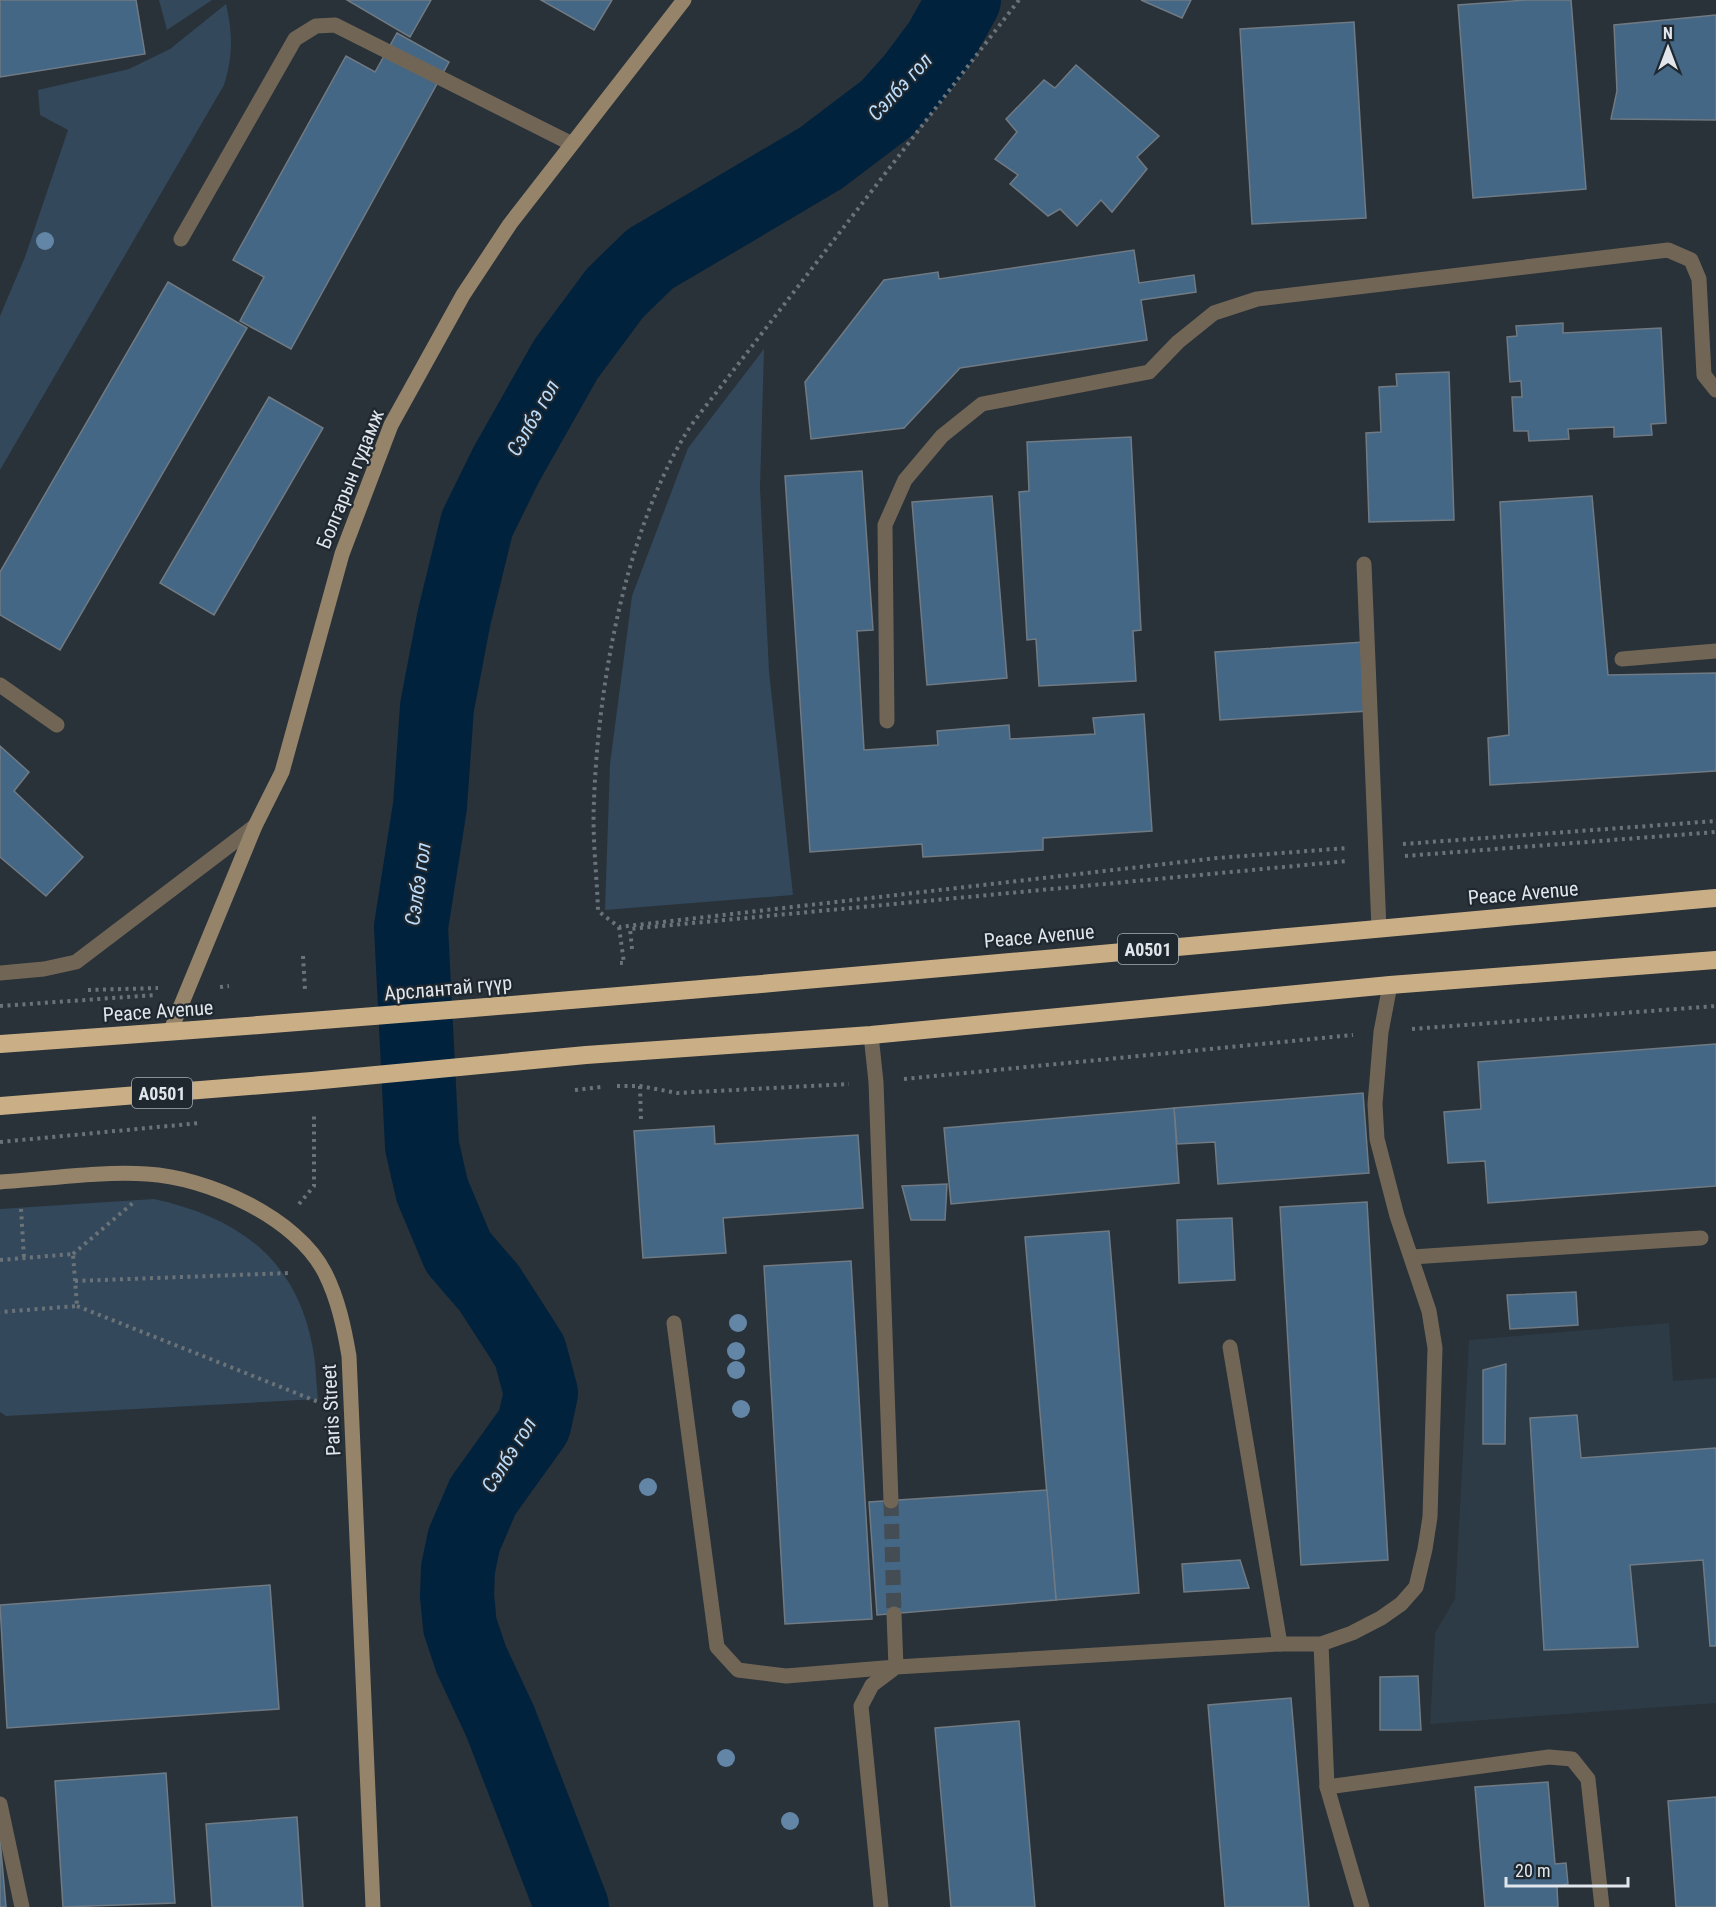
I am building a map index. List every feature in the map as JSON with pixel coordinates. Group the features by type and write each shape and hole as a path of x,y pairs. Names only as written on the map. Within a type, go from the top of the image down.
{"highway":[{"name":"Peace Avenue","path":"581,1000 1716,898"},
{"name":"A0501","path":"0,1106 324,1080 586,1055 871,1035 1390,985 1716,960"},
{"name":"Арслантай гүүр","path":"318,1022 581,1000"},
{"name":"Peace Avenue","path":"0,1044 318,1022"}],"street":[{"name":"Болгарын гудамж","path":"170,1032 255,826 282,772 342,554 392,425 463,295 510,224 684,0"},
{"path":"181,239 295,39 316,26 335,25 573,144"},
{"path":"887,721 885,525 905,480 942,436 982,404 1149,372 1178,342 1214,313 1257,299 1668,250 1691,260 1699,279 1704,375 1716,390"},
{"path":"1364,564 1379,929"},
{"path":"1622,659 1716,651"},
{"path":"0,685 57,725"},
{"path":"0,973 44,969 76,962 255,826"},
{"path":"674,1323 717,1647 738,1670 786,1676 896,1667 1280,1644 1321,1644 1352,1633 1401,1604 1416,1587 1430,1517 1435,1348 1429,1311 1413,1257 1397,1216 1377,1139 1375,1104 1382,1032 1390,985"},
{"path":"871,1035 876,1082 891,1500"},
{"name":"Paris Street","path":"0,1182 145,1173 178,1177 241,1201 281,1226 307,1247 324,1270 336,1298 350,1356 373,1907"},
{"path":"1413,1257 1701,1238"},
{"path":"1230,1347 1280,1644"},
{"path":"894,1614 896,1667"},
{"path":"1321,1644 1327,1787 1362,1907"},
{"path":"881,1907 861,1706 872,1685 896,1667"},
{"path":"1327,1787 1549,1757 1572,1759 1588,1779 1602,1907"},
{"path":"0,1804 22,1907"}],"path":[{"path":"1018,0 682,439 656,491 620,604 603,705 593,802 598,911 620,927 1217,858 1375,852 1716,832"},
{"path":"632,949 630,929 1375,852 1716,821"},
{"path":"620,927 624,963"},
{"path":"303,956 305,990"},
{"path":"85,990 229,986"},
{"path":"617,1086 639,1086 677,1094 876,1082 1382,1032 1716,1006"},
{"path":"639,1086 641,1121"},
{"path":"281,1226 314,1186 314,1112"},
{"path":"0,1142 101,1134"},
{"path":"0,1260 73,1254 135,1201"},
{"path":"20,1203 24,1258"},
{"path":"73,1254 77,1306"},
{"path":"75,1281 291,1273"},
{"path":"0,1312 77,1306 327,1406"}],"shaded area":[{"path":"159,0 212,0 167,30"},
{"path":"226,4 231,45 224,85 0,470 0,316 25,257 68,130 40,115 38,90 129,69 170,49"},
{"path":"764,349 760,488 769,671 793,895 605,910 610,764 632,596 688,448"},
{"path":"154,1199 211,1217 236,1230 276,1265 292,1287 304,1314 313,1351 318,1399 6,1416 0,1412 0,1209"},
{"path":"1669,1323 1673,1381 1716,1378 1716,1703 1430,1724 1435,1633 1455,1599 1469,1340"}],"building":[{"path":"0,0 136,0 145,54 0,77"},
{"path":"347,0 431,0 410,37"},
{"path":"541,0 612,0 594,30"},
{"path":"1141,0 1191,0 1182,18"},
{"path":"1526,0 1571,0 1586,189 1473,198 1458,5"},
{"path":"1716,15 1716,120 1611,119 1617,91 1614,25"},
{"path":"1354,22 1366,218 1252,224 1240,29"},
{"path":"397,33 449,62 291,349 240,321 264,277 233,260 346,56 375,72"},
{"path":"1076,65 1159,136 1137,157 1147,169 1112,212 1101,200 1077,226 1060,209 1048,216 1010,184 1018,175 995,159 1017,132 1006,119 1044,80 1055,88"},
{"path":"1134,250 1139,283 1194,275 1196,292 1141,300 1147,340 960,368 904,428 811,439 805,382 884,280 938,272 939,279"},
{"path":"168,282 247,328 60,650 0,615 0,572"},
{"path":"1563,323 1563,333 1661,328 1666,423 1651,424 1652,435 1614,437 1614,427 1568,429 1569,439 1529,441 1528,431 1514,431 1512,397 1522,397 1521,381 1510,382 1507,337 1517,336 1516,326"},
{"path":"1449,372 1454,520 1369,522 1366,433 1381,432 1379,387 1397,386 1396,374"},
{"path":"269,397 323,428 214,615 160,583"},
{"path":"1131,437 1141,630 1133,631 1136,681 1039,686 1036,639 1027,640 1019,492 1029,491 1027,442"},
{"path":"862,471 873,630 857,631 864,750 938,745 937,731 1009,725 1010,739 1095,734 1093,718 1144,714 1152,831 1043,838 1043,850 923,857 922,844 810,852 785,476"},
{"path":"992,496 1007,678 927,685 912,502"},
{"path":"1592,496 1608,675 1716,673 1716,771 1490,785 1488,738 1509,735 1500,502"},
{"path":"1364,642 1369,711 1220,720 1215,652"},
{"path":"0,746 29,772 14,791 83,857 46,896 0,857"},
{"path":"1716,1044 1716,1186 1488,1203 1485,1161 1448,1163 1444,1112 1481,1109 1478,1062"},
{"path":"1363,1093 1369,1173 1218,1184 1215,1142 1177,1144 1174,1108"},
{"path":"1174,1108 1179,1183 951,1204 944,1128"},
{"path":"714,1126 715,1144 858,1135 863,1208 723,1218 726,1253 643,1258 634,1131"},
{"path":"947,1184 945,1220 911,1220 902,1186"},
{"path":"1367,1202 1388,1560 1301,1565 1280,1207"},
{"path":"1232,1218 1235,1280 1179,1283 1177,1220"},
{"path":"1109,1231 1139,1593 1056,1600 1025,1237"},
{"path":"851,1261 872,1619 785,1624 764,1266"},
{"path":"1576,1292 1578,1325 1510,1329 1507,1295"},
{"path":"1506,1364 1505,1444 1483,1444 1483,1370"},
{"path":"1577,1415 1581,1458 1716,1448 1716,1646 1710,1646 1703,1560 1630,1565 1638,1647 1544,1650 1530,1418"},
{"path":"1047,1490 1056,1600 877,1615 869,1502"},
{"path":"1240,1560 1249,1588 1184,1592 1182,1564"},
{"path":"270,1585 279,1709 7,1728 0,1605"},
{"path":"1418,1676 1421,1730 1380,1730 1380,1677"},
{"path":"1291,1698 1309,1907 1225,1907 1208,1705"},
{"path":"1019,1721 1035,1907 951,1907 935,1728"},
{"path":"166,1773 175,1903 63,1907 55,1781"},
{"path":"1548,1782 1555,1864 1566,1863 1568,1884 1557,1886 1558,1907 1485,1907 1475,1787"},
{"path":"1716,1797 1716,1907 1676,1907 1668,1801"},
{"path":"297,1817 303,1907 212,1907 206,1824"},
{"path":"0,1839 6,1907 0,1907"}],"waterway":[{"name":"Сэлбэ гол","path":"572,1907 500,1721 471,1659 460,1626 457,1596 458,1569 464,1540 483,1496 534,1425 541,1393 530,1352 489,1288 458,1252 432,1190 422,1146 411,927 430,806 437,707 454,618 477,524 506,465 566,359 615,293 650,259 821,158 887,108 913,79 940,43 964,0"}],"tunnel":[{"path":"891,1501 894,1614"}]}
